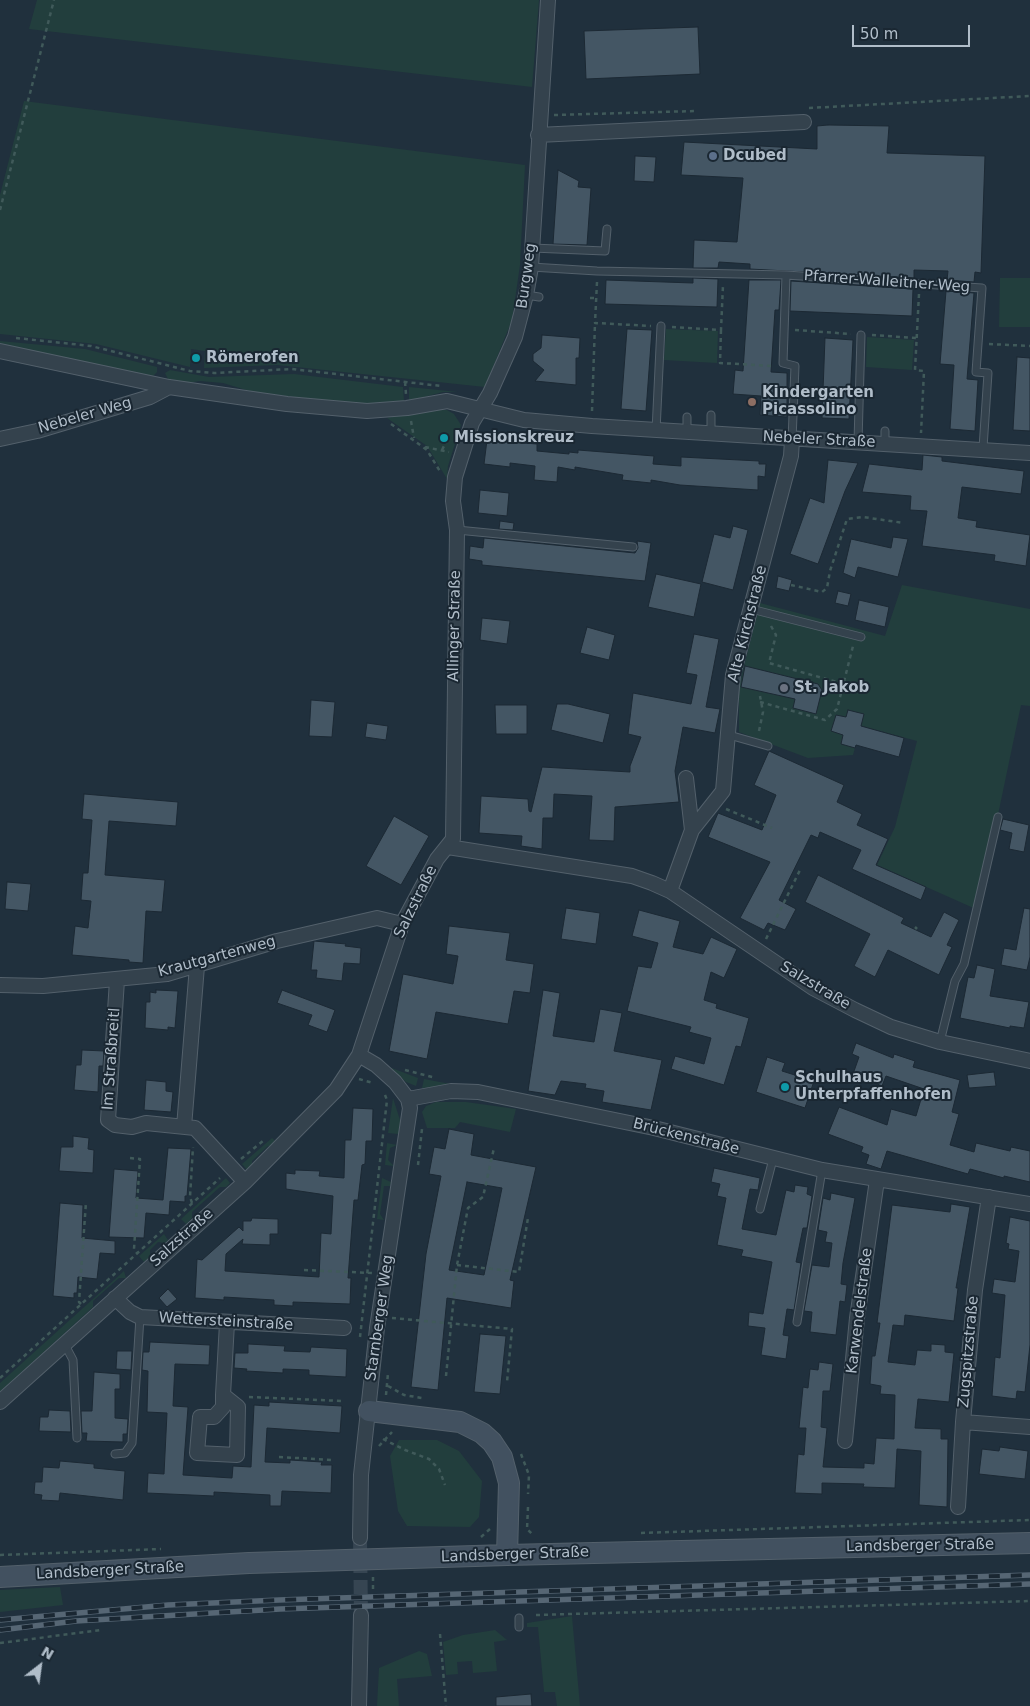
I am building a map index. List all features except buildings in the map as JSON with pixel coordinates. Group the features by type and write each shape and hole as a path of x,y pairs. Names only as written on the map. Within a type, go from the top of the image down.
{"main road":[{"path":"369,1411 460,1422 482,1433 492,1442 502,1457 509,1483 507,1555"},
{"name":"Landsberger Straße","path":"0,1577 249,1563 1030,1543"}],"street":[{"name":"Burgweg","path":"480,407 490,393 508,355 520,321 532,296 530,267 548,0"},
{"path":"538,135 804,122"},
{"name":"Nebeler Straße","path":"0,351 169,387 286,404 368,411 407,408 447,400 480,407 524,420 656,432 792,440 858,442 885,437 920,445 983,448 1030,453"},
{"name":"Nebeler Weg","path":"0,439 37,431 150,397 169,387"},
{"name":"Allinger Straße","path":"448,847 453,839 456,530 453,501 455,477 461,455 480,407"},
{"name":"Alte Kirchstraße","path":"670,890 692,830 723,791 733,675 791,456 792,440"},
{"name":"Alte Kirchstraße","path":"686,778 692,830"},
{"name":"Salzstraße","path":"0,1402 245,1182 318,1110 349,1072 359,1056 402,924 437,859 448,847 632,876 670,890 813,988 890,1027 940,1042 1030,1061"},
{"name":"Krautgartenweg","path":"0,985 43,986 167,974 277,941 377,918 402,924"},
{"path":"184,1127 197,966"},
{"name":"Im Straßbreitl","path":"117,980 108,1120 115,1125 132,1127 146,1123 195,1128 245,1182"},
{"path":"359,1056 376,1066 396,1082 408,1099"},
{"name":"Brückenstraße","path":"408,1099 451,1091 478,1092 654,1128 822,1170 1030,1204"},
{"name":"Starnberger Weg","path":"360,1538 361,1475 378,1322 407,1137 410,1108 408,1099"},
{"name":"Karwendelstraße","path":"845,1441 857,1318 877,1180"},
{"name":"Zugspitzstraße","path":"958,1507 963,1422 975,1290 989,1197"},
{"name":"Wettersteinstraße","path":"115,1298 130,1312 140,1317 344,1328"},
{"path":"223,1395 238,1407 237,1455 197,1453 200,1417 214,1417 223,1407 223,1395 227,1323"},
{"path":"963,1422 1030,1427"},
{"path":"359,1706 361,1615"}],"lane":[{"path":"532,248 605,251 607,229"},
{"name":"Pfarrer-Walleitner-Weg","path":"530,267 786,275 982,288 976,372 988,373 983,448"},
{"name":"Pfarrer-Walleitner-Weg","path":"783,363 786,275"},
{"path":"656,432 661,326"},
{"path":"858,442 861,335"},
{"path":"783,363 795,366 792,440"},
{"path":"711,415 711,435"},
{"path":"687,417 687,434"},
{"path":"456,530 633,547"},
{"path":"751,609 858,637"},
{"path":"729,735 768,746"},
{"path":"940,1042 955,981 964,964 998,817"},
{"path":"760,1209 773,1159"},
{"path":"797,1322 822,1170"},
{"path":"115,1454 125,1453 132,1442 140,1317"},
{"path":"64,1343 73,1360 77,1438"},
{"path":"519,1618 519,1628"}],"path":[{"path":"0,210 54,0"},
{"path":"919,283 914,357 915,370 924,371 920,445"},
{"path":"590,298 596,298"},
{"path":"592,426 595,323"},
{"path":"721,330 718,355 720,363 776,366 783,363"},
{"path":"9,338 91,346 190,371 214,373 292,370 446,387"},
{"path":"977,343 1030,346"},
{"path":"368,411 395,426 423,447 442,476"},
{"path":"442,451 448,438"},
{"path":"423,447 461,455"},
{"path":"791,585 822,592 827,588 830,571 847,519 863,518 904,522"},
{"path":"766,612 765,620 776,635 769,663 844,684"},
{"path":"760,702 825,720 837,709 858,637"},
{"path":"758,738 763,712 760,696"},
{"path":"713,804 772,828"},
{"path":"760,951 800,868"},
{"path":"397,1067 421,1076 441,1079"},
{"path":"349,1072 362,1081 379,1086"},
{"path":"384,1091 387,1100 386,1110"},
{"path":"192,1202 190,1197 194,1141 202,1134"},
{"path":"0,1378 192,1202 268,1136"},
{"path":"446,1376 457,1265 468,1208 483,1197 494,1148"},
{"path":"130,1158 140,1159 134,1250 137,1252"},
{"path":"81,1305 79,1302 86,1202"},
{"path":"457,1265 519,1272 528,1218"},
{"path":"304,1270 366,1273"},
{"path":"344,1328 378,1322 452,1324 512,1329 507,1382"},
{"path":"223,1395 343,1401"},
{"path":"378,1448 383,1439 393,1431 399,1430"},
{"path":"383,1439 405,1450 429,1458 439,1470 445,1485"},
{"path":"279,1457 333,1460"},
{"path":"632,1533 1030,1520"},
{"path":"481,1537 486,1534 493,1524"},
{"path":"373,1577 373,1589"},
{"path":"536,1615 1030,1601"},
{"path":"0,1643 100,1630"},
{"path":"440,1634 446,1706"}],"green space":[{"path":"37,0 539,0 532,87 29,29"},
{"path":"24,101 525,165 520,265 512,320 485,387 277,365 204,368 205,351 191,349 190,367 96,344 0,334 0,195"},
{"path":"1000,278 1030,278 1030,327 999,327"},
{"path":"666,329 718,331 717,363 664,360"},
{"path":"867,337 914,340 912,370 866,367"},
{"path":"0,341 85,349 157,367 157,372 153,376 114,370 0,345"},
{"path":"170,370 209,377 294,374 403,387 404,401 376,404 353,403 256,393 223,383 200,381 187,383 168,379 165,373"},
{"path":"409,387 458,392 443,392 409,401"},
{"path":"428,410 447,410 454,414 461,425 448,466 447,479 427,446 387,418"},
{"path":"902,585 1030,609 1030,706 1021,705 978,910 877,865 895,827 917,741 861,726 853,755 808,758 739,732 739,686 760,603 885,636"},
{"path":"389,1067 418,1078 416,1086 406,1082"},
{"path":"424,1079 461,1086 422,1088"},
{"path":"393,1098 400,1120 401,1131 398,1134 388,1133"},
{"path":"436,1102 466,1102 516,1109 510,1132 460,1122 455,1128 427,1128 422,1112 426,1106"},
{"path":"272,1138 276,1142 271,1147 268,1146 252,1161 252,1165 247,1170 242,1164"},
{"path":"387,1143 397,1145 390,1148 388,1160 394,1166 385,1165"},
{"path":"226,1178 230,1183 226,1187 220,1187 192,1212 192,1218 186,1224 181,1219"},
{"path":"382,1178 391,1182 390,1186 384,1186 380,1214 384,1220 377,1219"},
{"path":"164,1234 168,1240 165,1243 158,1242 150,1250 150,1257 144,1262 139,1256"},
{"path":"124,1271 126,1278 119,1278 93,1301 93,1307 0,1392 0,1383"},
{"path":"399,1440 437,1440 459,1451 482,1481 479,1517 470,1527 407,1526 398,1511 390,1456"},
{"path":"60,1587 63,1605 0,1612 0,1590"},
{"path":"572,1616 580,1706 557,1706 555,1692 544,1692 538,1627 527,1627 527,1623"},
{"path":"495,1630 507,1640 494,1642 497,1671 473,1673 472,1661 457,1662 458,1674 446,1675 443,1642 463,1635"},
{"path":"419,1651 427,1654 432,1676 397,1679 399,1706 377,1706 379,1668"}],"tunnel":[{"path":"360,1538 361,1615"}],"railway":[{"path":"0,1620 168,1605 279,1600 1030,1575"},
{"path":"0,1630 76,1621 280,1609 1030,1584"}],"place":[{"name":"Dcubed","path":"713,156"},
{"name":"Römerofen","path":"196,358"},
{"name":"Kindergarten Picassolino","path":"752,402"},
{"name":"Missionskreuz","path":"444,438"},
{"name":"St. Jakob","path":"784,688"},
{"name":"Schulhaus Unterpfaffenhofen","path":"785,1087"}]}
